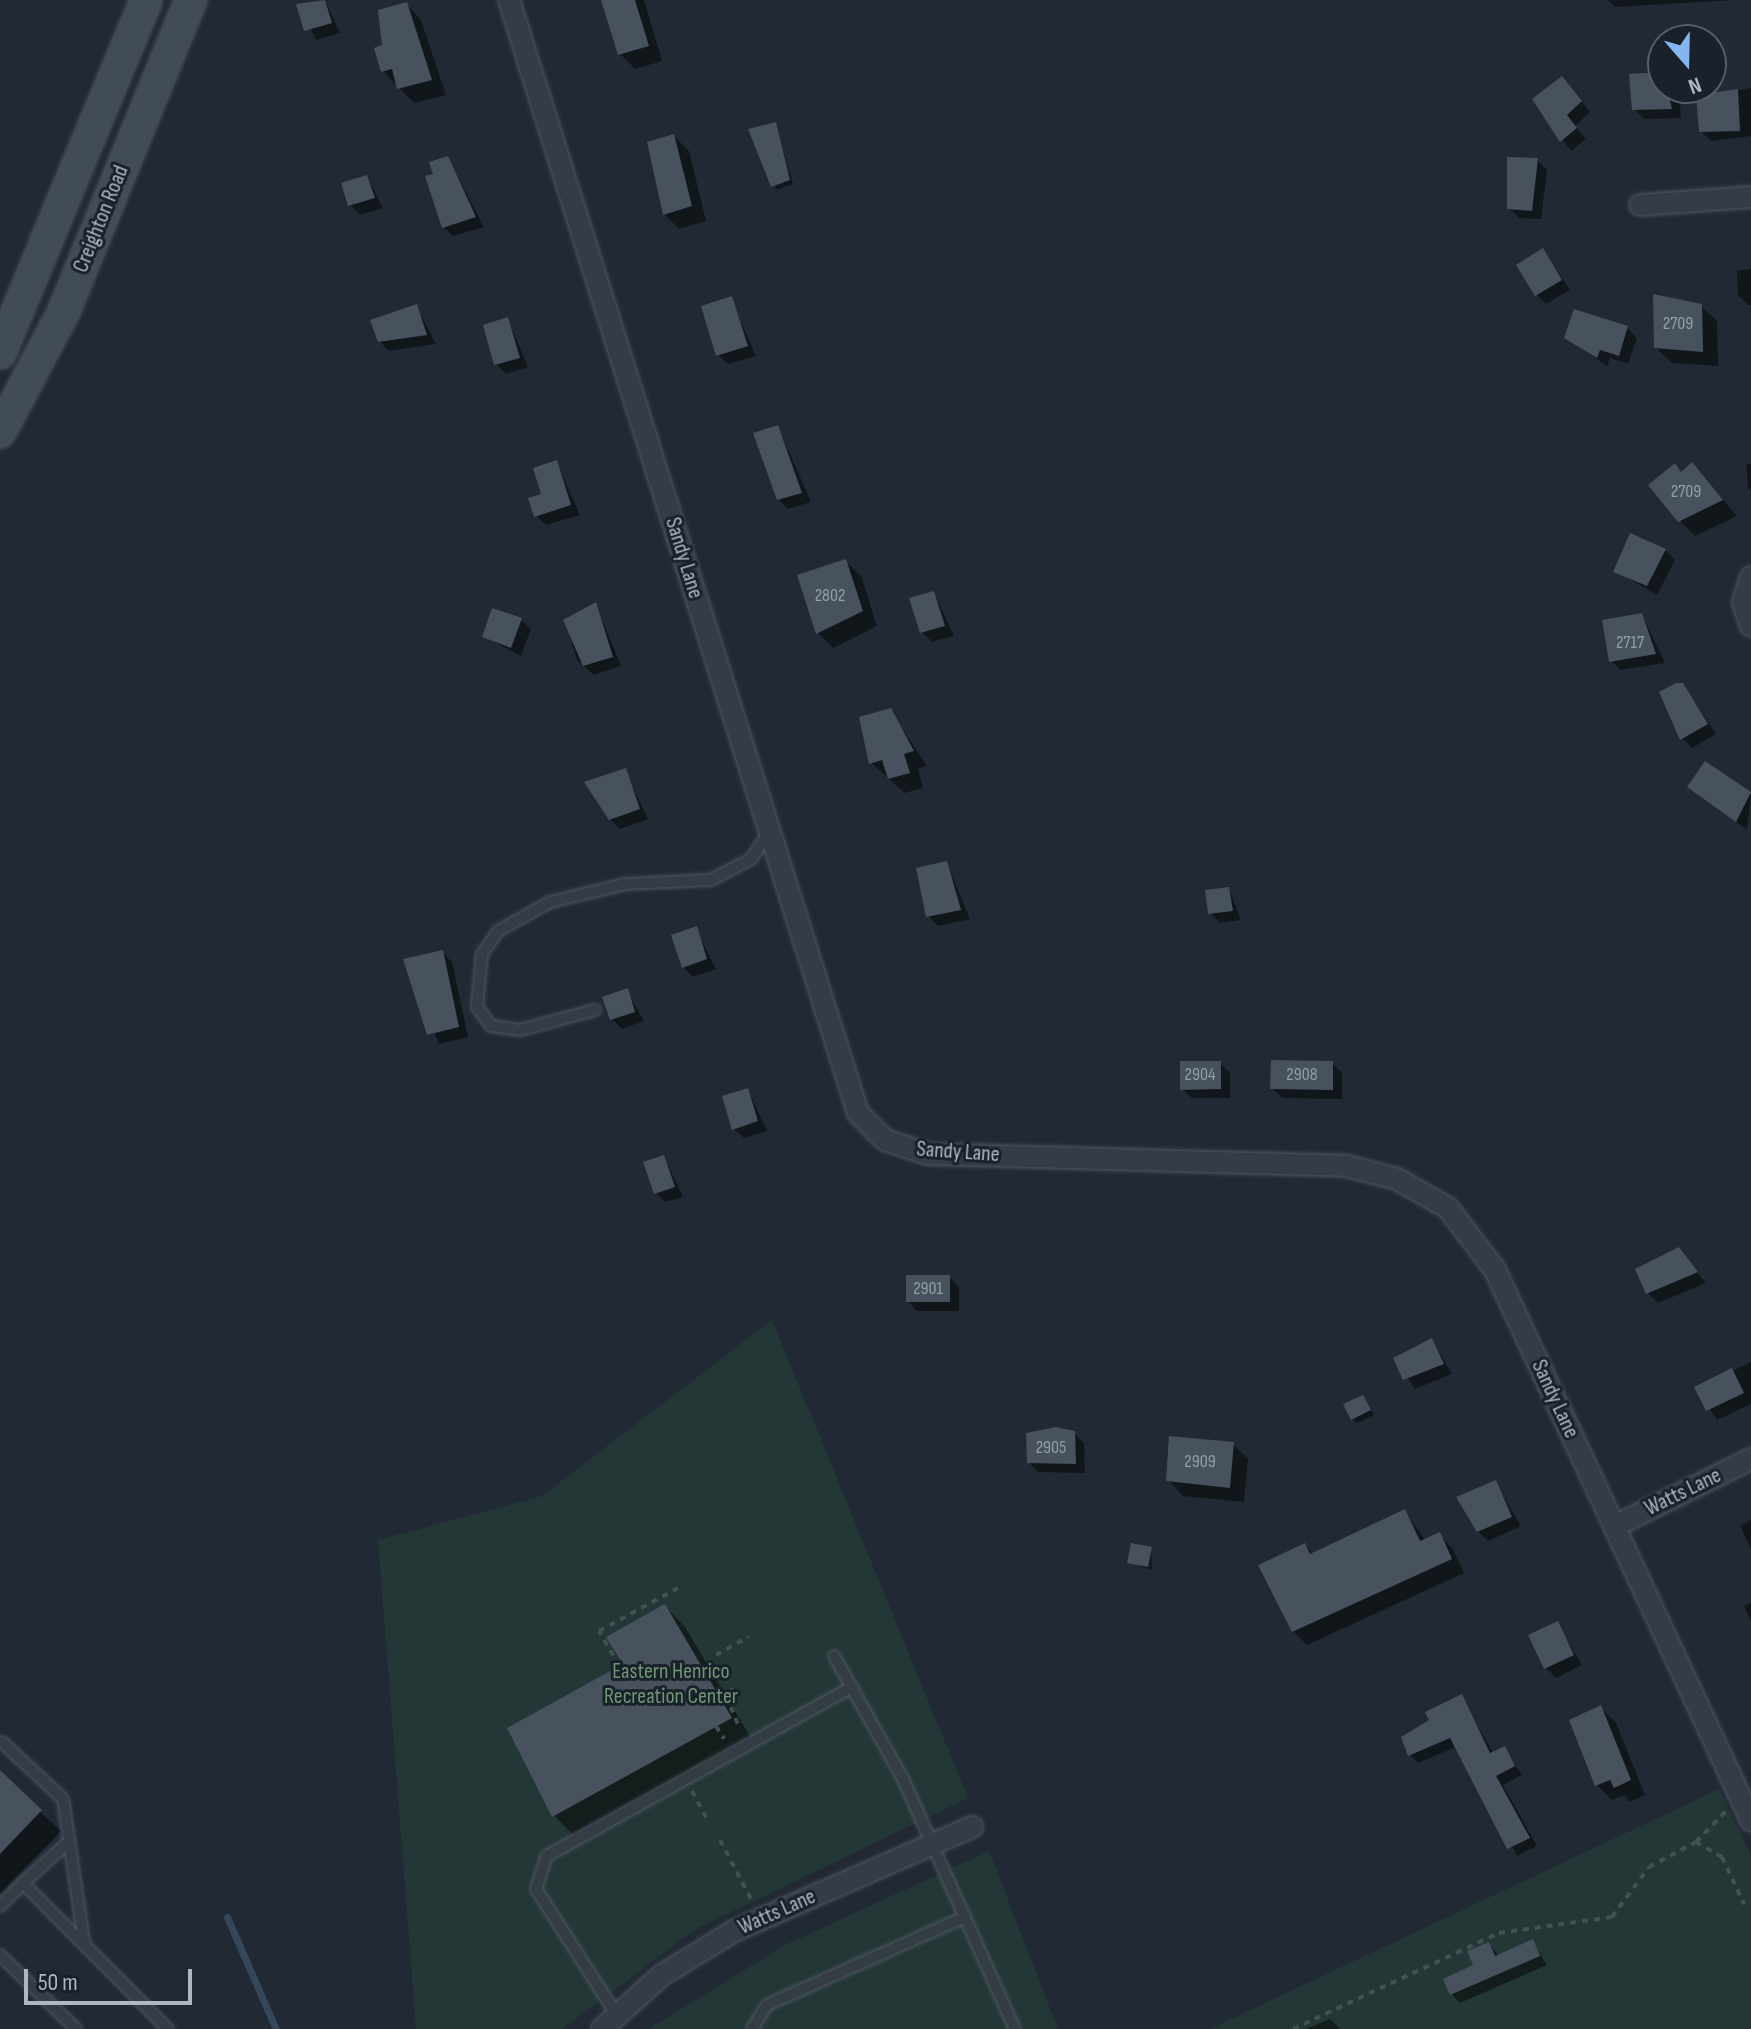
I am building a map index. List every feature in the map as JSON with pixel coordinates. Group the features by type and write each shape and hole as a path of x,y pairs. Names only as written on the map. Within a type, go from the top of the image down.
{"main road":[{"name":"Creighton Road","path":"0,353 146,0"},
{"name":"Creighton Road","path":"0,432 64,311 191,0"}],"street":[{"name":"Sandy Lane","path":"509,0 847,1086 858,1113 885,1140 928,1154 1347,1166 1431,1196 1463,1223 1495,1270 1751,1820"},
{"path":"1640,205 1751,197"},
{"path":"1751,577 1743,602 1751,626"},
{"name":"Watts Lane","path":"1615,1526 1751,1459"},
{"name":"Watts Lane","path":"609,2022 662,1975 734,1931 972,1827"}],"lane":[{"path":"595,1010 520,1030 491,1026 477,1007 482,954 498,931 550,902 625,884 721,876 751,859 769,832"},
{"path":"834,1656 933,1844 1015,2029"},
{"path":"609,2022 536,1889 547,1856 852,1687"},
{"path":"2,1742 63,1799 65,1845 84,1943"},
{"path":"0,1906 65,1845"},
{"path":"23,1883 168,2029"},
{"path":"752,2029 767,2005 965,1917"},
{"path":"0,1955 76,2029"}],"path":[{"path":"619,1666 599,1631 678,1588"},
{"path":"716,1655 748,1637"},
{"path":"733,1688 727,1705 740,1729"},
{"path":"716,1726 724,1739"},
{"path":"692,1791 706,1817"},
{"path":"1293,2029 1499,1933 1612,1917 1649,1867 1696,1842 1742,1801"},
{"path":"720,1840 753,1903"},
{"path":"1696,1842 1722,1857 1744,1904"}],"green space":[{"name":"Eastern Henrico Recreation Center","path":"772,1320 968,1798 696,1929 562,2029 416,2029 378,1540 542,1496"},
{"path":"1719,1789 1751,1856 1751,2029 1210,2029"},
{"path":"989,1851 1058,2029 649,2029 785,1945"}],"building":[{"path":"325,0 332,23 304,31 296,4"},
{"path":"601,0 635,0 649,46 618,55"},
{"path":"407,2 432,80 397,89 392,69 381,72 374,48 382,45 378,10"},
{"path":"1647,73 1647,104 1671,104 1672,109 1632,110 1629,74"},
{"path":"1562,76 1582,101 1567,115 1577,128 1560,142 1532,99"},
{"path":"1738,89 1740,131 1699,132 1697,104 1727,104 1727,91"},
{"path":"776,122 790,180 771,187 748,129"},
{"path":"674,134 692,206 663,215 647,142"},
{"path":"448,156 476,217 442,228 425,176 433,174 429,162"},
{"path":"1507,157 1538,158 1532,211 1507,209"},
{"path":"367,175 375,198 348,206 341,183"},
{"path":"1543,248 1562,280 1535,296 1516,265"},
{"path":"1653,294 1702,304 1703,352 1654,348"},
{"path":"732,296 748,346 716,356 701,306"},
{"path":"417,304 427,335 378,342 370,320"},
{"path":"1574,309 1628,326 1619,356 1600,350 1597,358 1564,338"},
{"path":"508,317 520,358 494,365 483,325"},
{"path":"778,425 802,493 777,500 753,433"},
{"path":"557,460 571,505 534,517 528,498 541,494 533,468"},
{"path":"1692,462 1723,500 1678,522 1648,485 1675,463 1681,472"},
{"path":"1630,533 1666,549 1647,586 1613,572"},
{"path":"846,559 863,611 816,634 797,575"},
{"path":"934,591 945,626 920,633 909,598"},
{"path":"596,602 613,657 583,666 563,620"},
{"path":"492,608 522,618 511,648 482,637"},
{"path":"1642,613 1656,654 1609,662 1602,620"},
{"path":"1676,683 1683,683 1708,724 1680,740 1659,692"},
{"path":"891,708 914,751 904,754 910,773 888,779 882,760 869,764 859,717"},
{"path":"1705,761 1751,792 1736,822 1687,787"},
{"path":"626,768 640,809 609,820 584,782"},
{"path":"947,861 961,910 926,917 916,868"},
{"path":"1229,887 1233,911 1208,914 1205,890"},
{"path":"697,926 707,959 682,968 671,935"},
{"path":"443,950 459,1027 427,1035 403,959"},
{"path":"628,988 635,1012 610,1020 602,997"},
{"path":"1271,1060 1333,1061 1333,1090 1270,1089"},
{"path":"1180,1061 1221,1061 1221,1089 1180,1090"},
{"path":"748,1088 758,1121 732,1130 722,1096"},
{"path":"664,1155 675,1187 654,1194 643,1162"},
{"path":"1679,1247 1698,1272 1646,1294 1635,1269"},
{"path":"906,1275 950,1275 950,1302 906,1302"},
{"path":"1432,1338 1444,1364 1403,1380 1393,1358"},
{"path":"1732,1368 1744,1393 1706,1411 1694,1387"},
{"path":"1363,1395 1371,1410 1351,1420 1343,1404"},
{"path":"1056,1427 1075,1431 1076,1464 1027,1463 1026,1433"},
{"path":"1169,1436 1234,1442 1230,1488 1166,1481"},
{"path":"1496,1480 1512,1517 1477,1532 1456,1497"},
{"path":"1405,1509 1420,1541 1440,1532 1452,1559 1292,1632 1258,1565 1305,1543 1310,1554"},
{"path":"1131,1543 1152,1547 1148,1567 1127,1563"},
{"path":"665,1604 732,1718 552,1817 507,1728 623,1664 606,1637"},
{"path":"1558,1621 1574,1655 1544,1669 1528,1635"},
{"path":"1462,1694 1490,1753 1505,1746 1515,1766 1496,1776 1530,1838 1507,1849 1450,1738 1408,1756 1401,1737 1429,1720 1425,1712"},
{"path":"1601,1705 1631,1780 1614,1788 1610,1780 1595,1786 1569,1720"},
{"path":"0,1770 42,1810 0,1854"},
{"path":"1533,1939 1540,1956 1450,1995 1443,1979 1473,1965 1467,1951 1489,1942 1495,1956"}],"waterway":[{"path":"227,1917 276,2029"}]}
